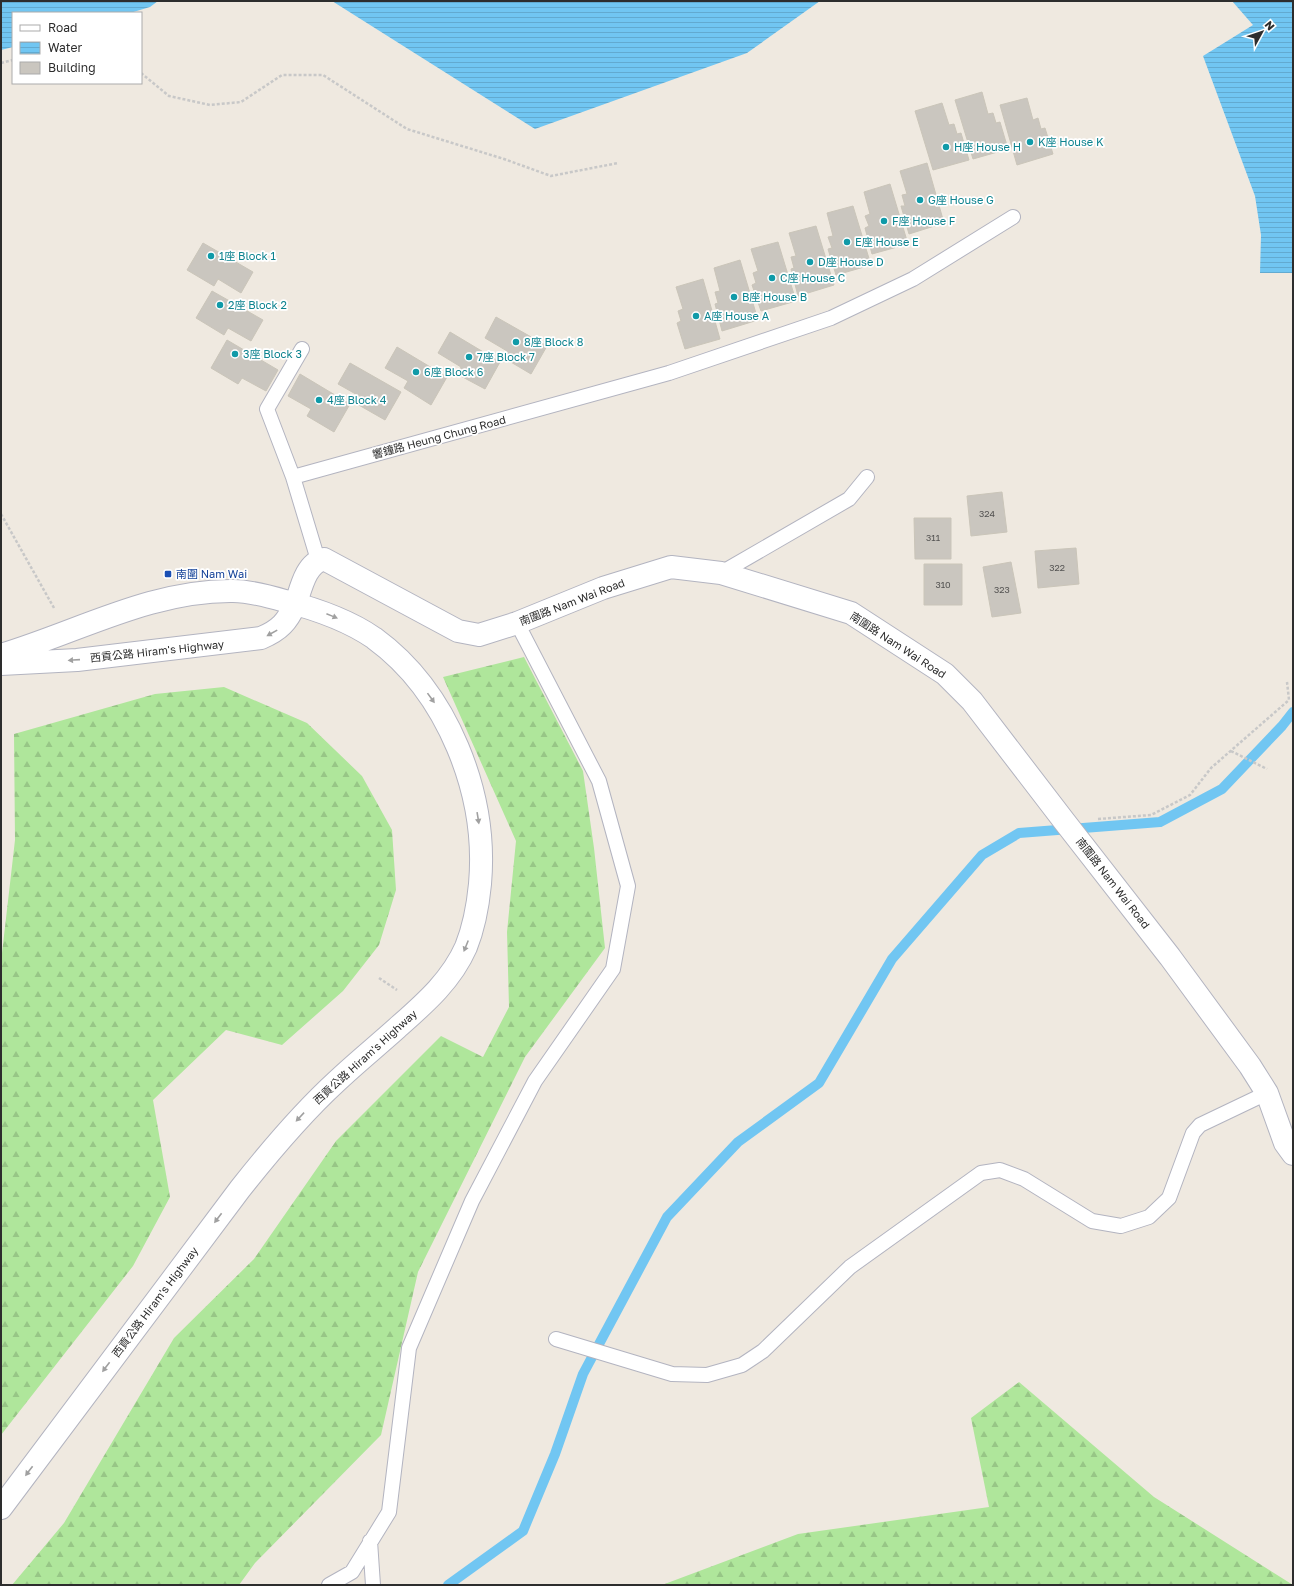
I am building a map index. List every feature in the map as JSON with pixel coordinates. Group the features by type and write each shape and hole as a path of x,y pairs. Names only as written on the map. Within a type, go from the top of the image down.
{"street":[{"name":"南圍路 Nam Wai Road","path":"318,560 324,559 329,561 458,631 479,635 517,623 603,588 671,567 721,573 851,613 945,674 972,701 1064,822 1170,957 1250,1066 1267,1093 1285,1143 1293,1154"},
{"path":"296,603 306,577 314,563 318,560"},
{"name":"西貢公路 Hiram's Highway","path":"1,655 127,610 172,596 207,591 237,591 262,595 296,603 340,620 375,639 389,651 410,672 431,699 453,736 471,787 478,817 482,845 478,898 474,921 466,946 448,979 434,995 311,1105 266,1155 1,1508"},
{"name":"西貢公路 Hiram's Highway","path":"1,664 77,660 261,638 274,633 282,625 291,614 296,603"}],"lane":[{"name":"響鐘路 Heung Chung Road","path":"293,477 669,373 831,318 913,279 1013,217"},
{"path":"302,349 267,409 293,477 318,560"},
{"path":"721,573 849,499 867,478"},
{"path":"329,1585 352,1572 389,1512 409,1348 472,1201 535,1081 613,969 628,886 599,781 517,623"},
{"path":"556,1338 672,1374 707,1375 742,1365 763,1351 850,1267 981,1173 1000,1170 1024,1179 1092,1222 1121,1226 1149,1218 1169,1198 1193,1133 1200,1126 1267,1093"},
{"path":"370,1541 373,1585"}],"path":[{"path":"1,62 12,60"},
{"path":"142,74 169,96 210,105 241,102 282,75 323,75 407,129 504,159 551,176 618,163"},
{"path":"1,514 54,608"},
{"path":"1064,822 1151,815 1190,795 1211,768 1289,700 1286,682"},
{"path":"1231,751 1267,769"}],"green space":[{"path":"524,657 583,771 594,848 605,948 525,1057 418,1272 381,1435 255,1563 239,1585 12,1585 64,1523 174,1338 254,1259 336,1141 441,1036 483,1057 509,1007 507,932 516,841 443,677"},
{"path":"224,687 307,723 362,776 392,830 396,890 379,945 343,991 282,1045 226,1030 153,1100 170,1197 133,1266 1,1435 1,975 2,953 15,840 14,734 155,694"},
{"path":"1019,1382 1154,1497 1293,1585 662,1585 798,1534 989,1507 971,1418"}],"water":[{"path":"1,1 158,1 150,7 133,12 12,12 12,47 1,50"},
{"path":"332,1 820,1 747,53 535,129"},
{"path":"1232,1 1293,1 1293,273 1260,273 1261,235 1255,196 1203,56 1253,25"}],"building":[{"path":"982,92 988,114 993,113 996,123 1000,122 1008,149 973,159 955,100"},
{"name":"K座 House K","path":"1027,98 1033,120 1038,118 1041,129 1045,128 1053,154 1017,165 1000,105"},
{"name":"H座 House H","path":"942,103 949,125 954,124 957,134 961,133 969,160 933,170 915,111"},
{"name":"G座 House G","path":"927,163 944,223 909,234 901,206 905,206 902,195 907,194 900,171"},
{"name":"F座 House F","path":"890,184 908,244 872,254 865,228 869,226 865,216 870,214 864,192"},
{"name":"E座 House E","path":"853,206 871,265 836,275 828,249 832,248 828,237 833,236 827,213"},
{"name":"D座 House D","path":"816,226 834,285 798,296 791,269 794,268 791,257 796,256 789,233"},
{"name":"C座 House C","path":"778,242 796,301 761,311 752,285 756,283 753,273 758,271 751,249"},
{"name":"1座 Block 1","path":"203,243 253,272 241,293 218,279 214,286 187,270"},
{"name":"B座 House B","path":"740,260 758,320 722,331 715,304 718,303 715,292 720,291 714,268"},
{"name":"A座 House A","path":"703,279 720,339 685,349 677,323 681,321 678,311 683,309 676,287"},
{"name":"2座 Block 2","path":"212,291 263,320 251,341 228,328 224,335 196,318"},
{"name":"8座 Block 8","path":"496,317 547,346 531,374 504,358 507,351 485,338"},
{"name":"7座 Block 7","path":"450,332 500,362 485,389 457,374 461,367 438,353"},
{"name":"3座 Block 3","path":"227,340 278,370 266,391 242,378 238,384 211,368"},
{"name":"6座 Block 6","path":"397,347 447,377 431,405 404,388 408,381 385,368"},
{"path":"350,363 401,392 385,420 357,404 361,397 338,384"},
{"name":"4座 Block 4","path":"300,374 350,404 334,432 307,416 311,409 288,396"},
{"path":"1002,492 1007,532 971,536 967,496"},
{"path":"914,518 951,518 951,559 915,559"},
{"path":"1076,548 1079,584 1038,588 1035,551"},
{"path":"1011,562 1021,613 992,617 983,567"},
{"path":"924,564 962,564 962,605 924,605"}],"waterway":[{"path":"448,1585 523,1531 555,1454 583,1374 667,1217 738,1142 819,1083 892,959 982,855 1019,833 1160,822 1222,789 1282,726 1293,712"}],"place":[{"name":"K座 House K","path":"1030,142"},
{"name":"H座 House H","path":"946,147"},
{"name":"G座 House G","path":"920,200"},
{"name":"F座 House F","path":"884,221"},
{"name":"E座 House E","path":"847,242"},
{"name":"1座 Block 1","path":"211,256"},
{"name":"D座 House D","path":"810,262"},
{"name":"C座 House C","path":"772,278"},
{"name":"B座 House B","path":"734,297"},
{"name":"2座 Block 2","path":"220,305"},
{"name":"A座 House A","path":"696,316"},
{"name":"8座 Block 8","path":"516,342"},
{"name":"3座 Block 3","path":"235,354"},
{"name":"7座 Block 7","path":"469,357"},
{"name":"6座 Block 6","path":"416,372"},
{"name":"4座 Block 4","path":"319,400"},
{"name":"南圍 Nam Wai","path":"168,574"}]}
